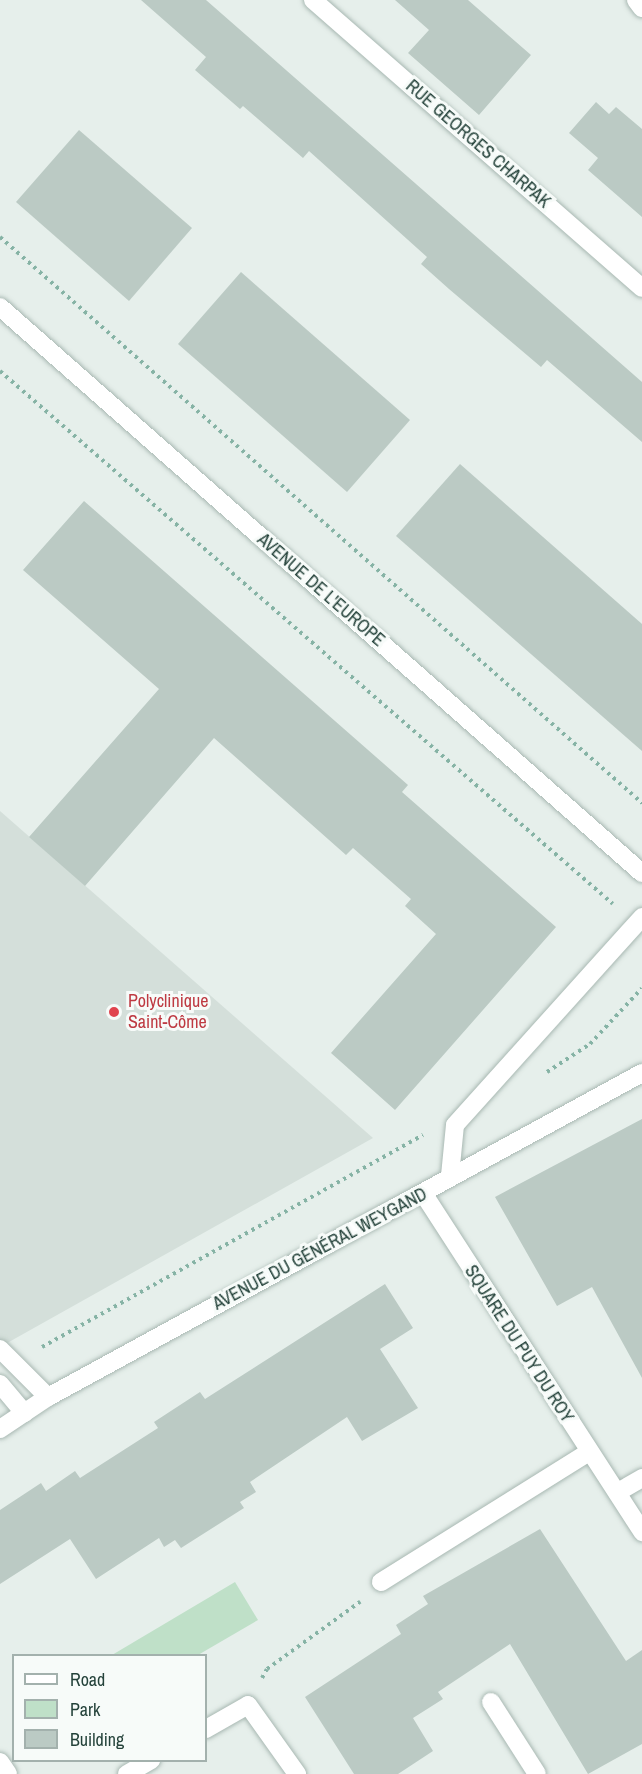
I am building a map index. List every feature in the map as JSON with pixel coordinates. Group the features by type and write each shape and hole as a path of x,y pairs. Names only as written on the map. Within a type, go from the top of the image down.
{"street":[{"name":"RUE GEORGES CHARPAK","path":"313,0 642,288"},
{"path":"636,0 642,8"},
{"name":"AVENUE DE L'EUROPE","path":"0,307 642,873"},
{"path":"450,1176 455,1125 640,919"},
{"name":"AVENUE DU GÉNÉRAL WEYGAND","path":"0,1429 48,1397 642,1073"},
{"name":"SQUARE DU PUY DU ROY","path":"423,1193 642,1532"},
{"path":"0,1349 16,1361 48,1397"},
{"path":"0,1384 24,1413"},
{"path":"381,1582 589,1452"},
{"path":"618,1492 642,1479"},
{"path":"491,1702 537,1774"},
{"path":"207,1729 248,1706 297,1774"},
{"path":"0,1762 8,1774"},
{"path":"127,1774 149,1762"}],"path":[{"path":"0,237 642,803"},
{"path":"0,371 640,919"},
{"path":"538,1077 590,1044 642,988"},
{"path":"16,1361 422,1136 455,1125"},
{"path":"248,1706 267,1669 308,1644 305,1640 374,1593 381,1582"}],"shaded area":[{"name":"Polyclinique Saint-Côme","path":"0,811 373,1138 0,1347"}],"green space":[{"path":"235,1582 258,1620 200,1654 114,1654"}],"building":[{"path":"141,0 206,0 642,382 642,442 547,360 541,367 449,289 421,264 427,257 309,151 303,158 243,106 240,109 195,70 206,57"},
{"path":"395,0 468,0 531,55 479,115 408,53 429,30"},
{"path":"596,102 609,114 616,107 642,129 642,217 588,170 598,158 569,133"},
{"path":"79,130 192,228 129,301 16,202"},
{"path":"241,272 410,420 347,492 178,344"},
{"path":"460,464 642,624 642,751 396,536"},
{"path":"84,501 408,785 402,792 556,927 395,1110 331,1053 436,934 405,906 411,899 353,848 346,855 214,738 85,886 29,837 159,689 23,570"},
{"path":"642,1119 642,1378 592,1287 557,1306 495,1197"},
{"path":"385,1284 413,1328 380,1349 418,1408 362,1441 347,1417 250,1482 256,1492 240,1502 244,1508 181,1548 175,1540 164,1547 159,1538 96,1579 70,1539 0,1584 0,1510 41,1483 46,1491 75,1471 80,1478 158,1428 154,1422 200,1392 205,1399"},
{"path":"540,1529 626,1661 642,1650 642,1744 588,1774 510,1644 438,1692 443,1699 413,1718 433,1751 398,1774 354,1774 305,1697 401,1634 396,1625 428,1604 423,1596"}],"place":[{"name":"Polyclinique Saint-Côme","path":"114,1012"}]}
